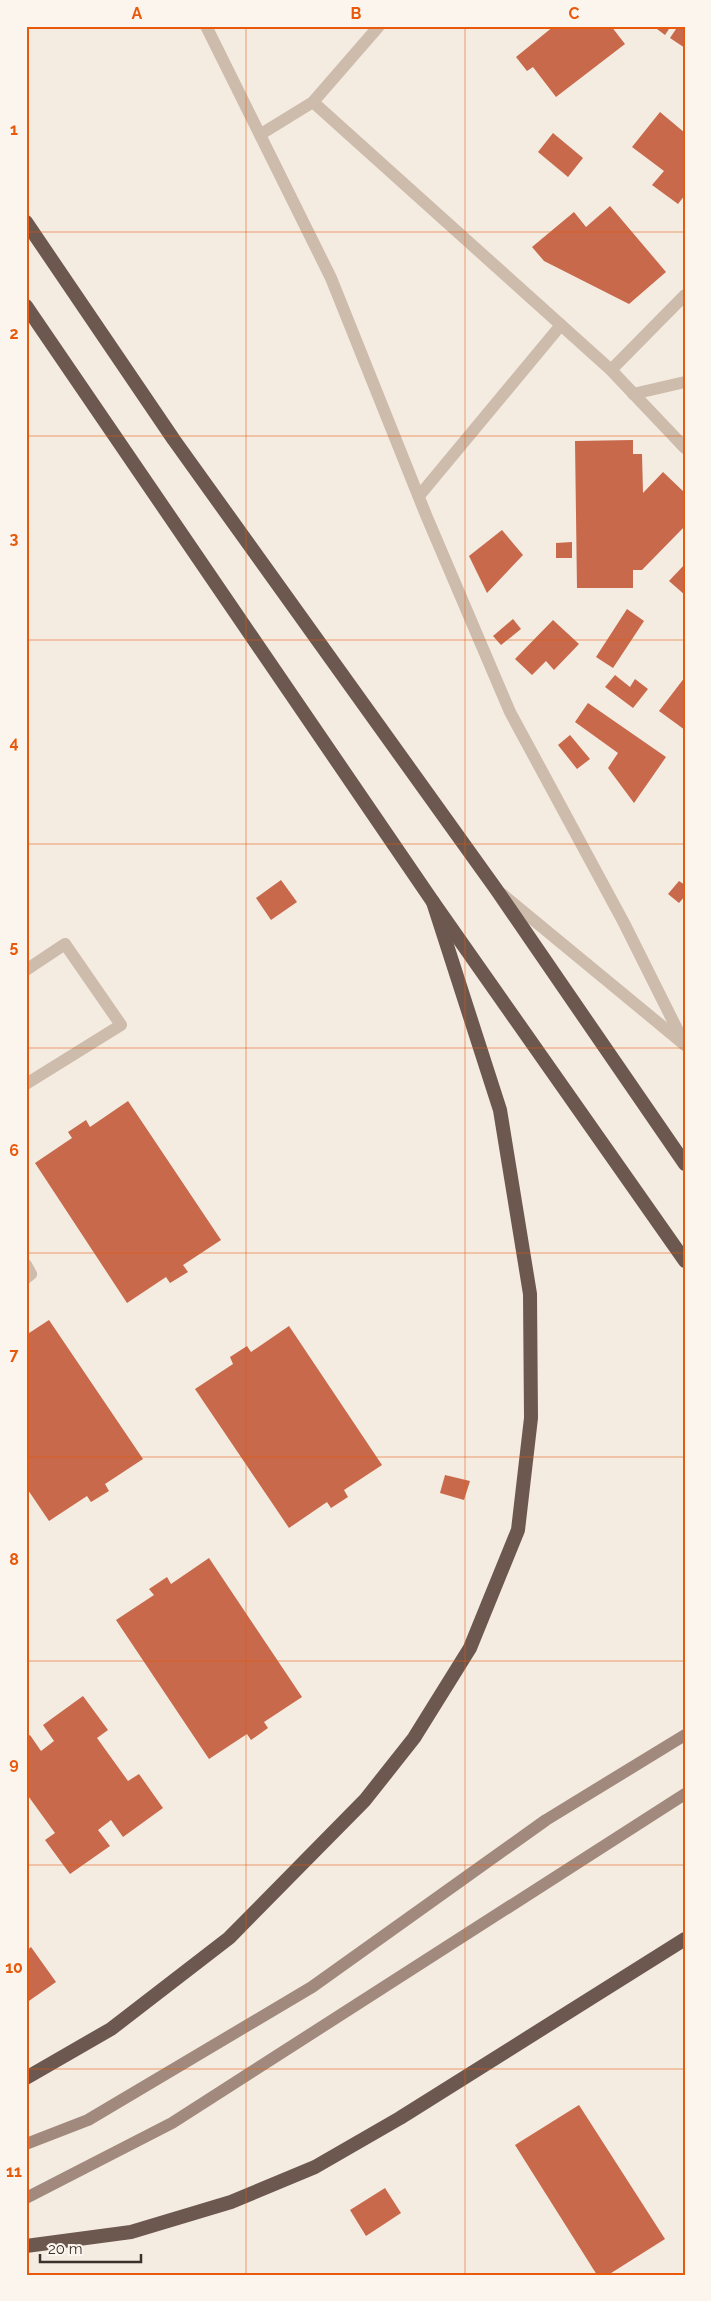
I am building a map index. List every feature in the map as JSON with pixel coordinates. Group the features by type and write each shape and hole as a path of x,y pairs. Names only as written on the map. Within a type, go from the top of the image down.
{"highway":[{"path":"26,222 174,440 496,889 685,1164"},
{"path":"26,306 433,902 685,1261"},
{"path":"26,2078 111,2029 229,1938 365,1800 414,1738 470,1648 518,1530 531,1418 530,1294 500,1110 433,902"},
{"path":"26,2246 131,2232 231,2202 315,2167 400,2118 685,1939"}],"main road":[{"path":"26,2144 88,2120 312,1987 546,1820 685,1735"},
{"path":"26,2198 172,2123 685,1794"}],"street":[{"path":"206,26 331,278 418,496 510,712 624,923 685,1045"},
{"path":"261,134 313,102 379,26"},
{"path":"313,102 611,370 685,448"},
{"path":"611,370 685,295"},
{"path":"418,496 561,325"},
{"path":"633,394 685,382"},
{"path":"496,889 685,1045"},
{"path":"26,970 65,944 121,1025 26,1084"},
{"path":"26,1264 31,1274 26,1278"}],"building":[{"path":"554,26 602,26 604,28 611,26 625,44 556,97 533,67 527,71 516,57"},
{"path":"653,26 671,26 665,35"},
{"path":"678,26 685,26 685,48 670,38"},
{"path":"660,112 685,133 685,195 678,204 652,185 664,171 632,147"},
{"path":"553,133 583,158 568,177 538,152"},
{"path":"610,206 666,272 629,304 544,261 532,247 574,212 586,227"},
{"path":"633,440 633,454 642,454 643,493 663,472 685,493 685,526 642,570 633,570 633,588 577,588 575,441"},
{"path":"502,530 523,555 487,593 469,556"},
{"path":"572,542 572,558 556,558 556,543"},
{"path":"685,564 685,595 669,581"},
{"path":"627,609 644,621 613,668 596,657"},
{"path":"513,619 521,629 501,645 493,636"},
{"path":"553,620 579,644 554,670 546,661 532,675 515,659"},
{"path":"615,675 630,687 635,679 648,689 633,708 605,687"},
{"path":"685,677 685,730 659,711"},
{"path":"588,703 666,757 634,803 608,768 618,753 575,722"},
{"path":"570,735 590,759 577,769 558,745"},
{"path":"281,880 297,902 271,920 256,898"},
{"path":"679,881 685,885 685,896 679,903 668,894"},
{"path":"128,1101 221,1240 183,1265 188,1272 170,1283 166,1277 127,1303 35,1163 72,1138 68,1132 86,1120 90,1127"},
{"path":"49,1320 143,1459 105,1484 109,1491 91,1502 87,1496 49,1521 26,1487 26,1335"},
{"path":"289,1326 382,1465 344,1490 348,1497 331,1508 327,1502 289,1528 195,1389 233,1364 230,1357 247,1346 251,1352"},
{"path":"445,1475 470,1481 464,1500 440,1493"},
{"path":"209,1558 302,1697 264,1722 268,1728 251,1740 247,1734 209,1759 116,1620 154,1595 149,1589 167,1577 171,1584"},
{"path":"83,1696 108,1730 97,1738 128,1781 139,1774 163,1808 123,1837 111,1820 98,1830 110,1846 70,1874 45,1840 55,1833 26,1793 26,1737 30,1735 41,1751 54,1741 43,1725"},
{"path":"31,1947 56,1982 26,2003 26,1951"},
{"path":"579,2105 665,2239 608,2275 597,2275 515,2145"},
{"path":"385,2188 401,2213 366,2236 350,2210"}]}
